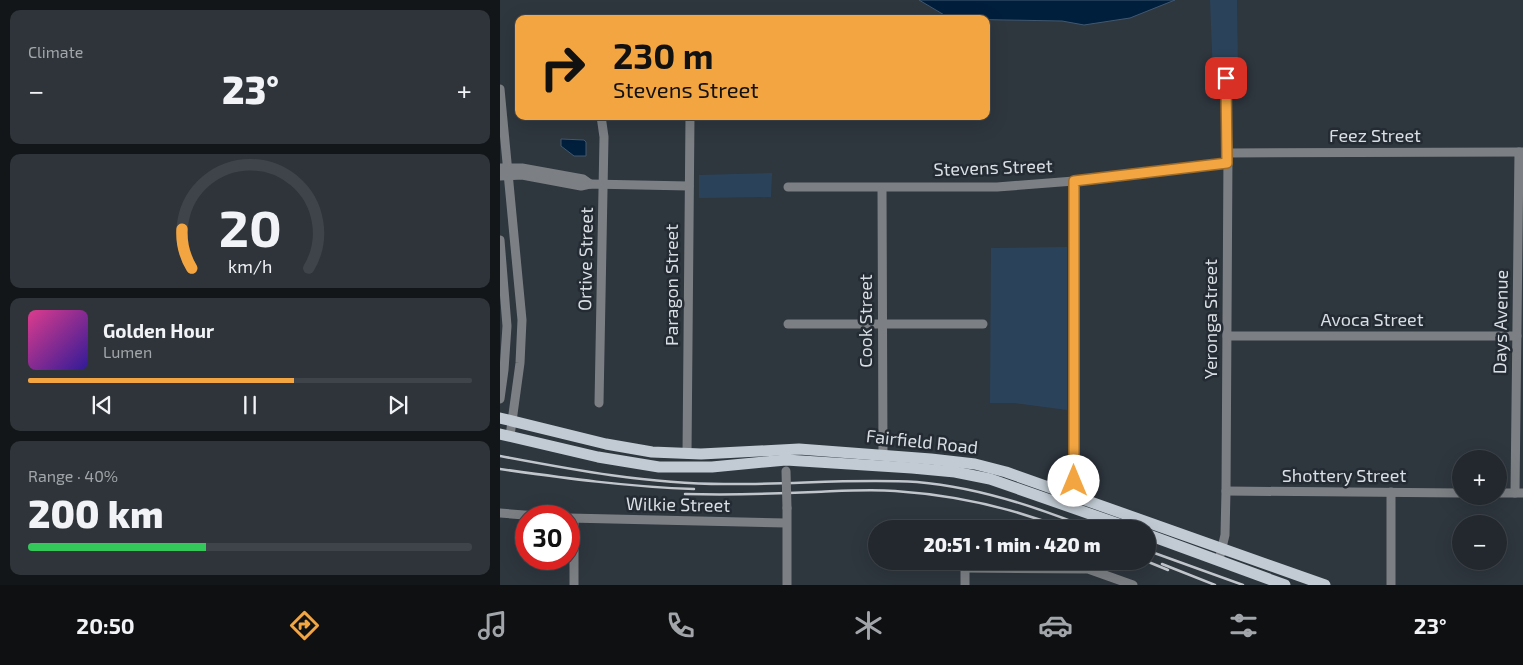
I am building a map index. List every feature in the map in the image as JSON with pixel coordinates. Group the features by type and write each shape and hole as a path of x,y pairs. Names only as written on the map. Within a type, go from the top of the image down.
{"main road":[{"name":"Fairfield Road","path":"500,418 627,448 652,452 956,472 990,479 1107,520"},
{"name":"Fairfield Road","path":"505,435 598,457 664,467 712,467 786,460 883,455 975,464 1006,472 1325,585"},
{"path":"1156,538 1285,585"}],"street":[{"name":"Yeronga Street","path":"1219,560 1225,535 1226,491 1228,153 1226,78"},
{"path":"500,89 504,172 522,320 521,350 512,421 505,435"},
{"name":"Ortive Street","path":"599,403 604,185 604,137 602,120"},
{"name":"Paragon Street","path":"688,454 690,120"},
{"name":"Feez Street","path":"1228,153 1521,152"},
{"name":"Days Avenue","path":"1519,493 1520,360 1517,336 1521,152"},
{"name":"Stevens Street","path":"788,187 997,187 1074,181 1227,163"},
{"path":"504,172 581,186 590,184 689,186"},
{"path":"1074,181 1074,497"},
{"name":"Cook Street","path":"882,188 883,455"},
{"path":"500,240 507,338 500,399"},
{"path":"503,294 520,293"},
{"path":"788,324 983,324"},
{"name":"Avoca Street","path":"1227,336 1517,336"},
{"path":"786,460 787,585"},
{"name":"Shottery Street","path":"1226,491 1452,493"},
{"path":"1391,492 1391,585"},
{"path":"500,513 515,514"},
{"name":"Wilkie Street","path":"580,519 786,523"},
{"path":"574,570 574,585"},
{"path":"965,570 965,585"},
{"path":"1090,570 1108,580 1132,585"}],"shaded area":[{"path":"919,0 1175,0 1130,18 1084,25 1062,21 990,20 990,15 944,15"},
{"path":"1210,0 1237,0 1238,75 1213,77"},
{"path":"561,139 584,140 586,142 586,156 574,156 561,146"},
{"path":"772,173 771,197 699,198 699,175"},
{"path":"1067,247 1067,410 1014,403 990,403 991,248"}],"railway":[{"path":"500,456 584,471 668,482 748,484 845,481 917,482 984,493 1067,520"},
{"path":"500,469 572,479 694,489"},
{"path":"685,494 885,490 981,503 1041,520"},
{"path":"1156,554 1243,585"},
{"path":"1162,564 1215,585"},
{"path":"1156,565 1168,570"}],"route":[{"path":"1074,481 1074,181 1227,163 1226,78"}]}
